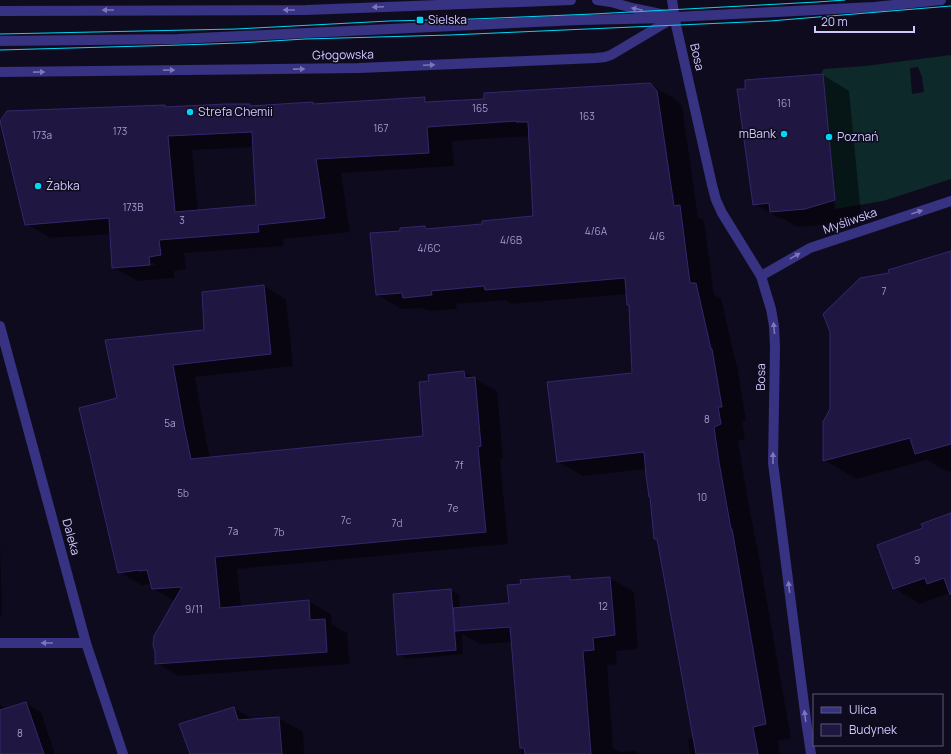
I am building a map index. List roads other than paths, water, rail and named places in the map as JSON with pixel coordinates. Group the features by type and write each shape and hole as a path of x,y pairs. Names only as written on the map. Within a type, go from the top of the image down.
{"street":[{"path":"0,11 306,10 571,0"},
{"name":"Głogowska","path":"597,0 675,18 859,8 941,0"},
{"path":"0,41 178,39 563,21 675,18 672,0"},
{"name":"Głogowska","path":"0,72 359,68 596,58 611,55 675,18"},
{"name":"Bosa","path":"675,18 716,200 722,213 761,276 772,309 775,347 773,463 811,754"},
{"name":"Myśliwska","path":"761,276 810,248 951,201"},
{"name":"Daleka","path":"0,326 86,643 123,754"},
{"path":"0,643 86,643"}],"tram line":[{"path":"0,34 236,29 389,21 593,14 845,0"},
{"path":"0,50 239,43 305,39 450,35 770,21 951,6"}],"place":[{"name":"Sielska","path":"420,20"},
{"name":"Strefa Chemii","path":"190,112"},
{"name":"mBank","path":"784,134"},
{"name":"Poznań","path":"829,137"},
{"name":"Żabka","path":"38,186"}]}
